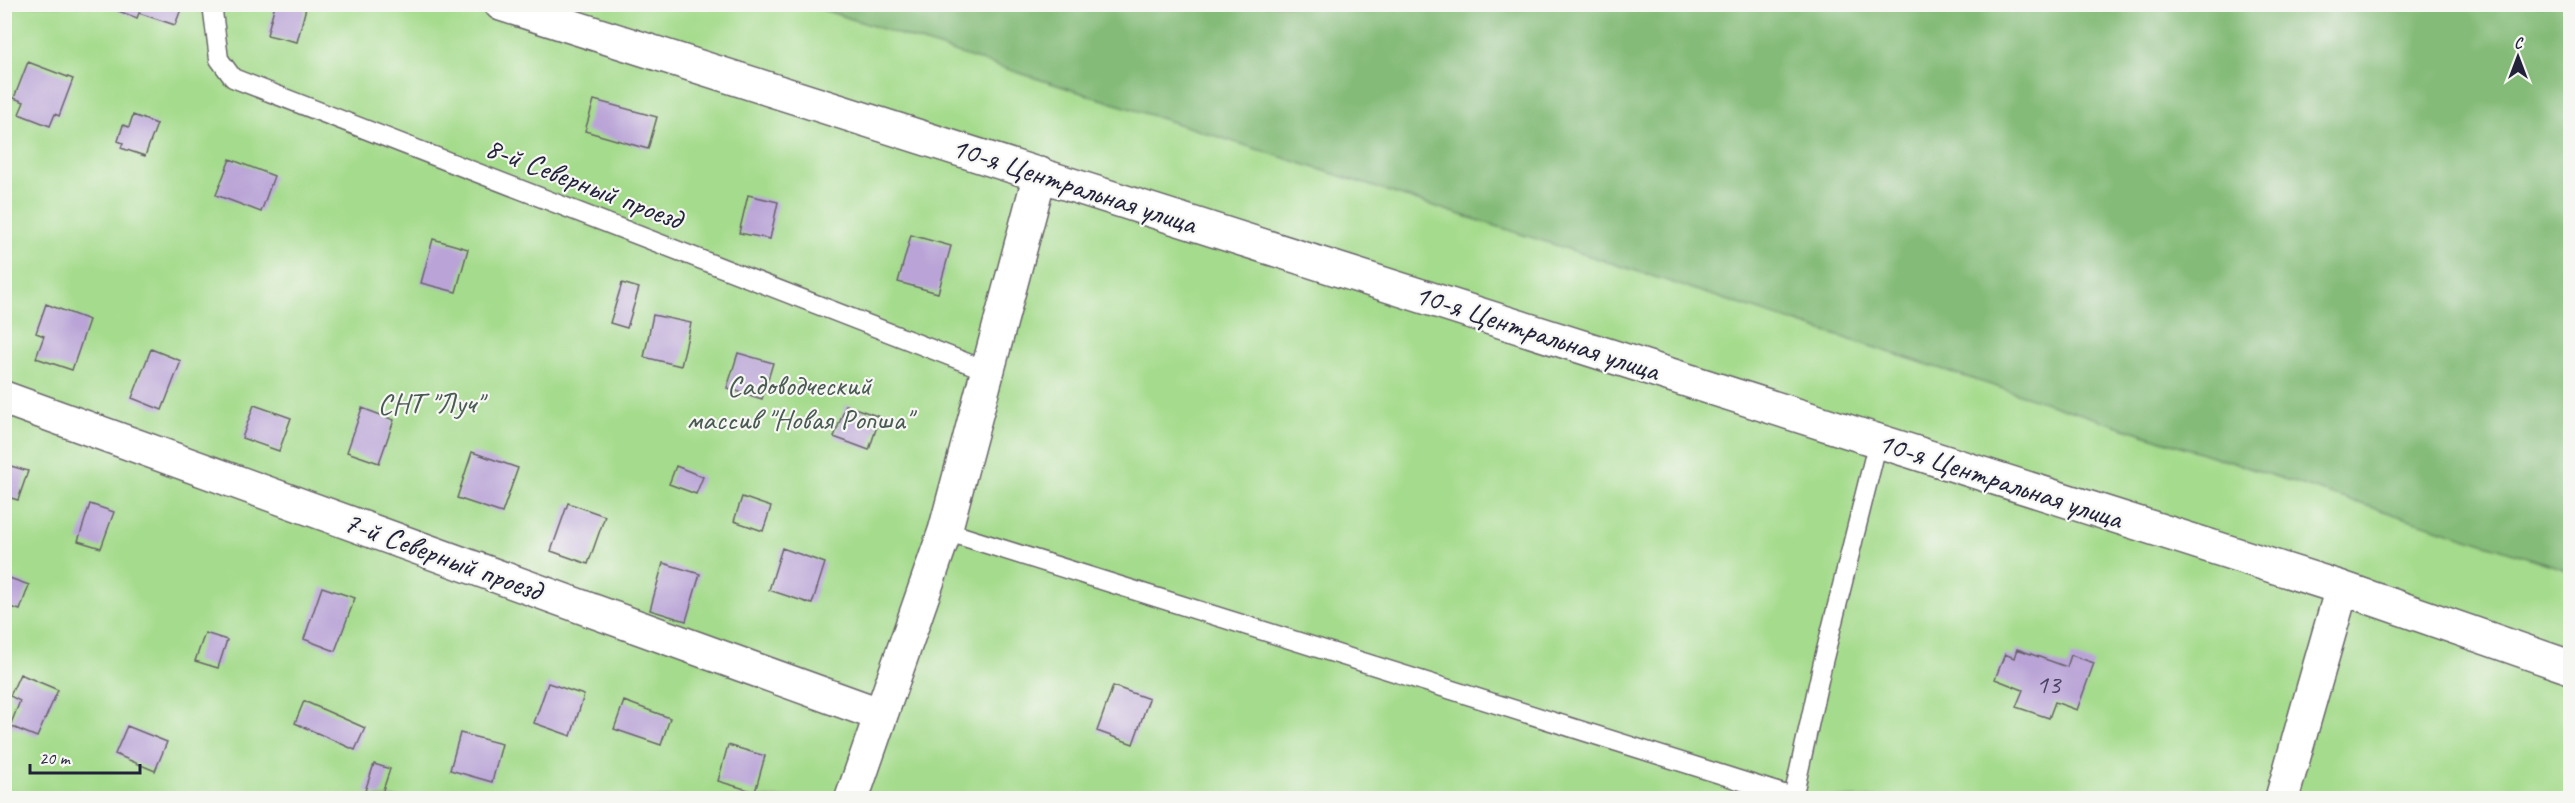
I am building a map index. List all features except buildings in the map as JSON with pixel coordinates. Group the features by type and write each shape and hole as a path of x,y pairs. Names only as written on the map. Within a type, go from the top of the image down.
{"street":[{"name":"10-я Центральная улица","path":"501,4 2342,588 2571,667"},
{"path":"852,798 945,531 1040,174"},
{"name":"7-й Северный проезд","path":"4,398 881,715"},
{"path":"2282,798 2342,588"}],"lane":[{"name":"8-й Северный проезд","path":"212,4 219,59 233,78 988,371"},
{"path":"945,531 1793,798 1823,662 1878,441"}],"green space":[{"name":"Садоводческий массив \"Новая Ропша\"","path":"5,5 1099,5 2570,217 2570,798 5,798"},
{"path":"808,5 2570,5 2570,571"}],"park label":[{"name":"СНТ \"Луч\"","path":"430,403"}]}
